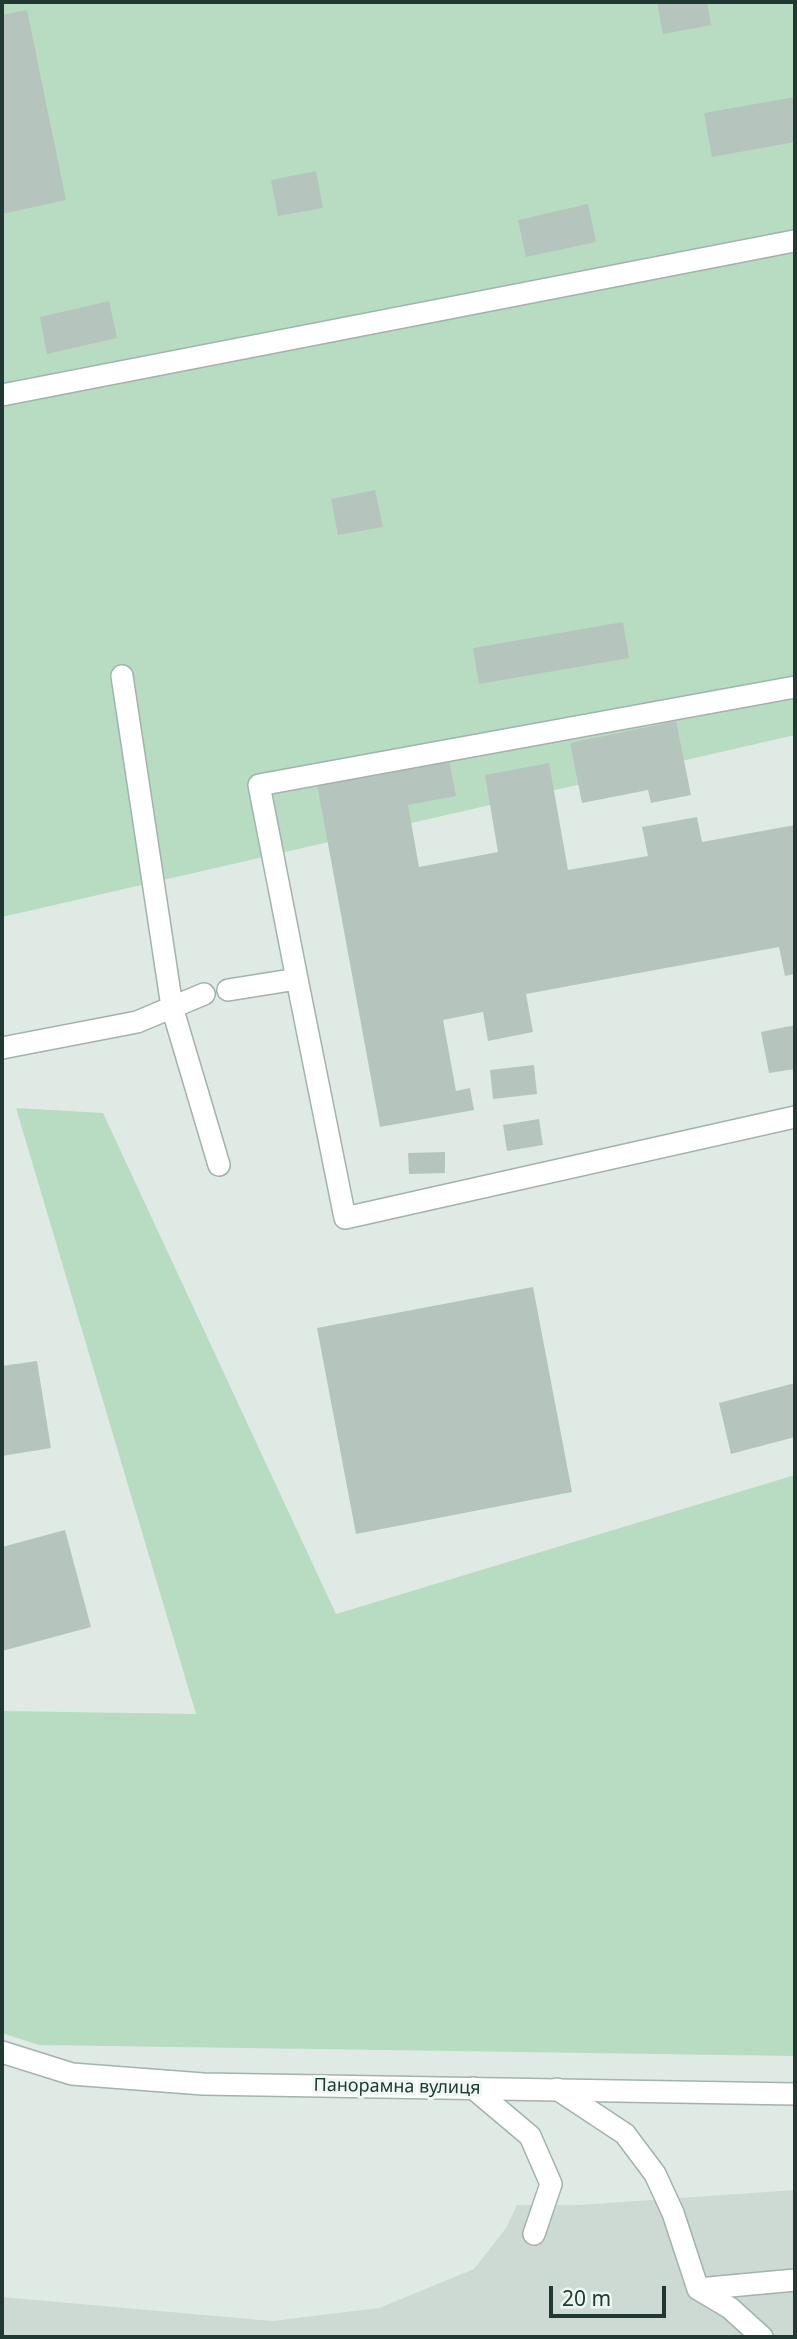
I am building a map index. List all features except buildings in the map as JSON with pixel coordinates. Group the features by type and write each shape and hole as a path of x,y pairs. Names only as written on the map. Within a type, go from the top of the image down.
{"street":[{"path":"2,395 794,241"},
{"path":"122,676 172,1007 219,1165"},
{"path":"795,687 259,785 345,1218 795,1117"},
{"path":"228,990 297,979"},
{"path":"2,1048 137,1022 204,994"},
{"name":"Панорамна вулиця","path":"2,2052 72,2074 203,2084 795,2094"},
{"path":"473,2088 530,2136 551,2184 534,2234"},
{"path":"557,2089 625,2134 655,2174 673,2213 698,2290 730,2308 762,2337"},
{"path":"698,2290 795,2280"}],"shaded area":[{"path":"795,2190 795,2337 2,2337 2,2297 272,2321 379,2308 474,2269 506,2228 517,2205 579,2205"}],"green space":[{"path":"2,2 795,2 795,735 2,917"},
{"path":"16,1108 103,1113 336,1614 795,1475 795,2056 39,2045 2,2033 2,1711 196,1714"}]}
